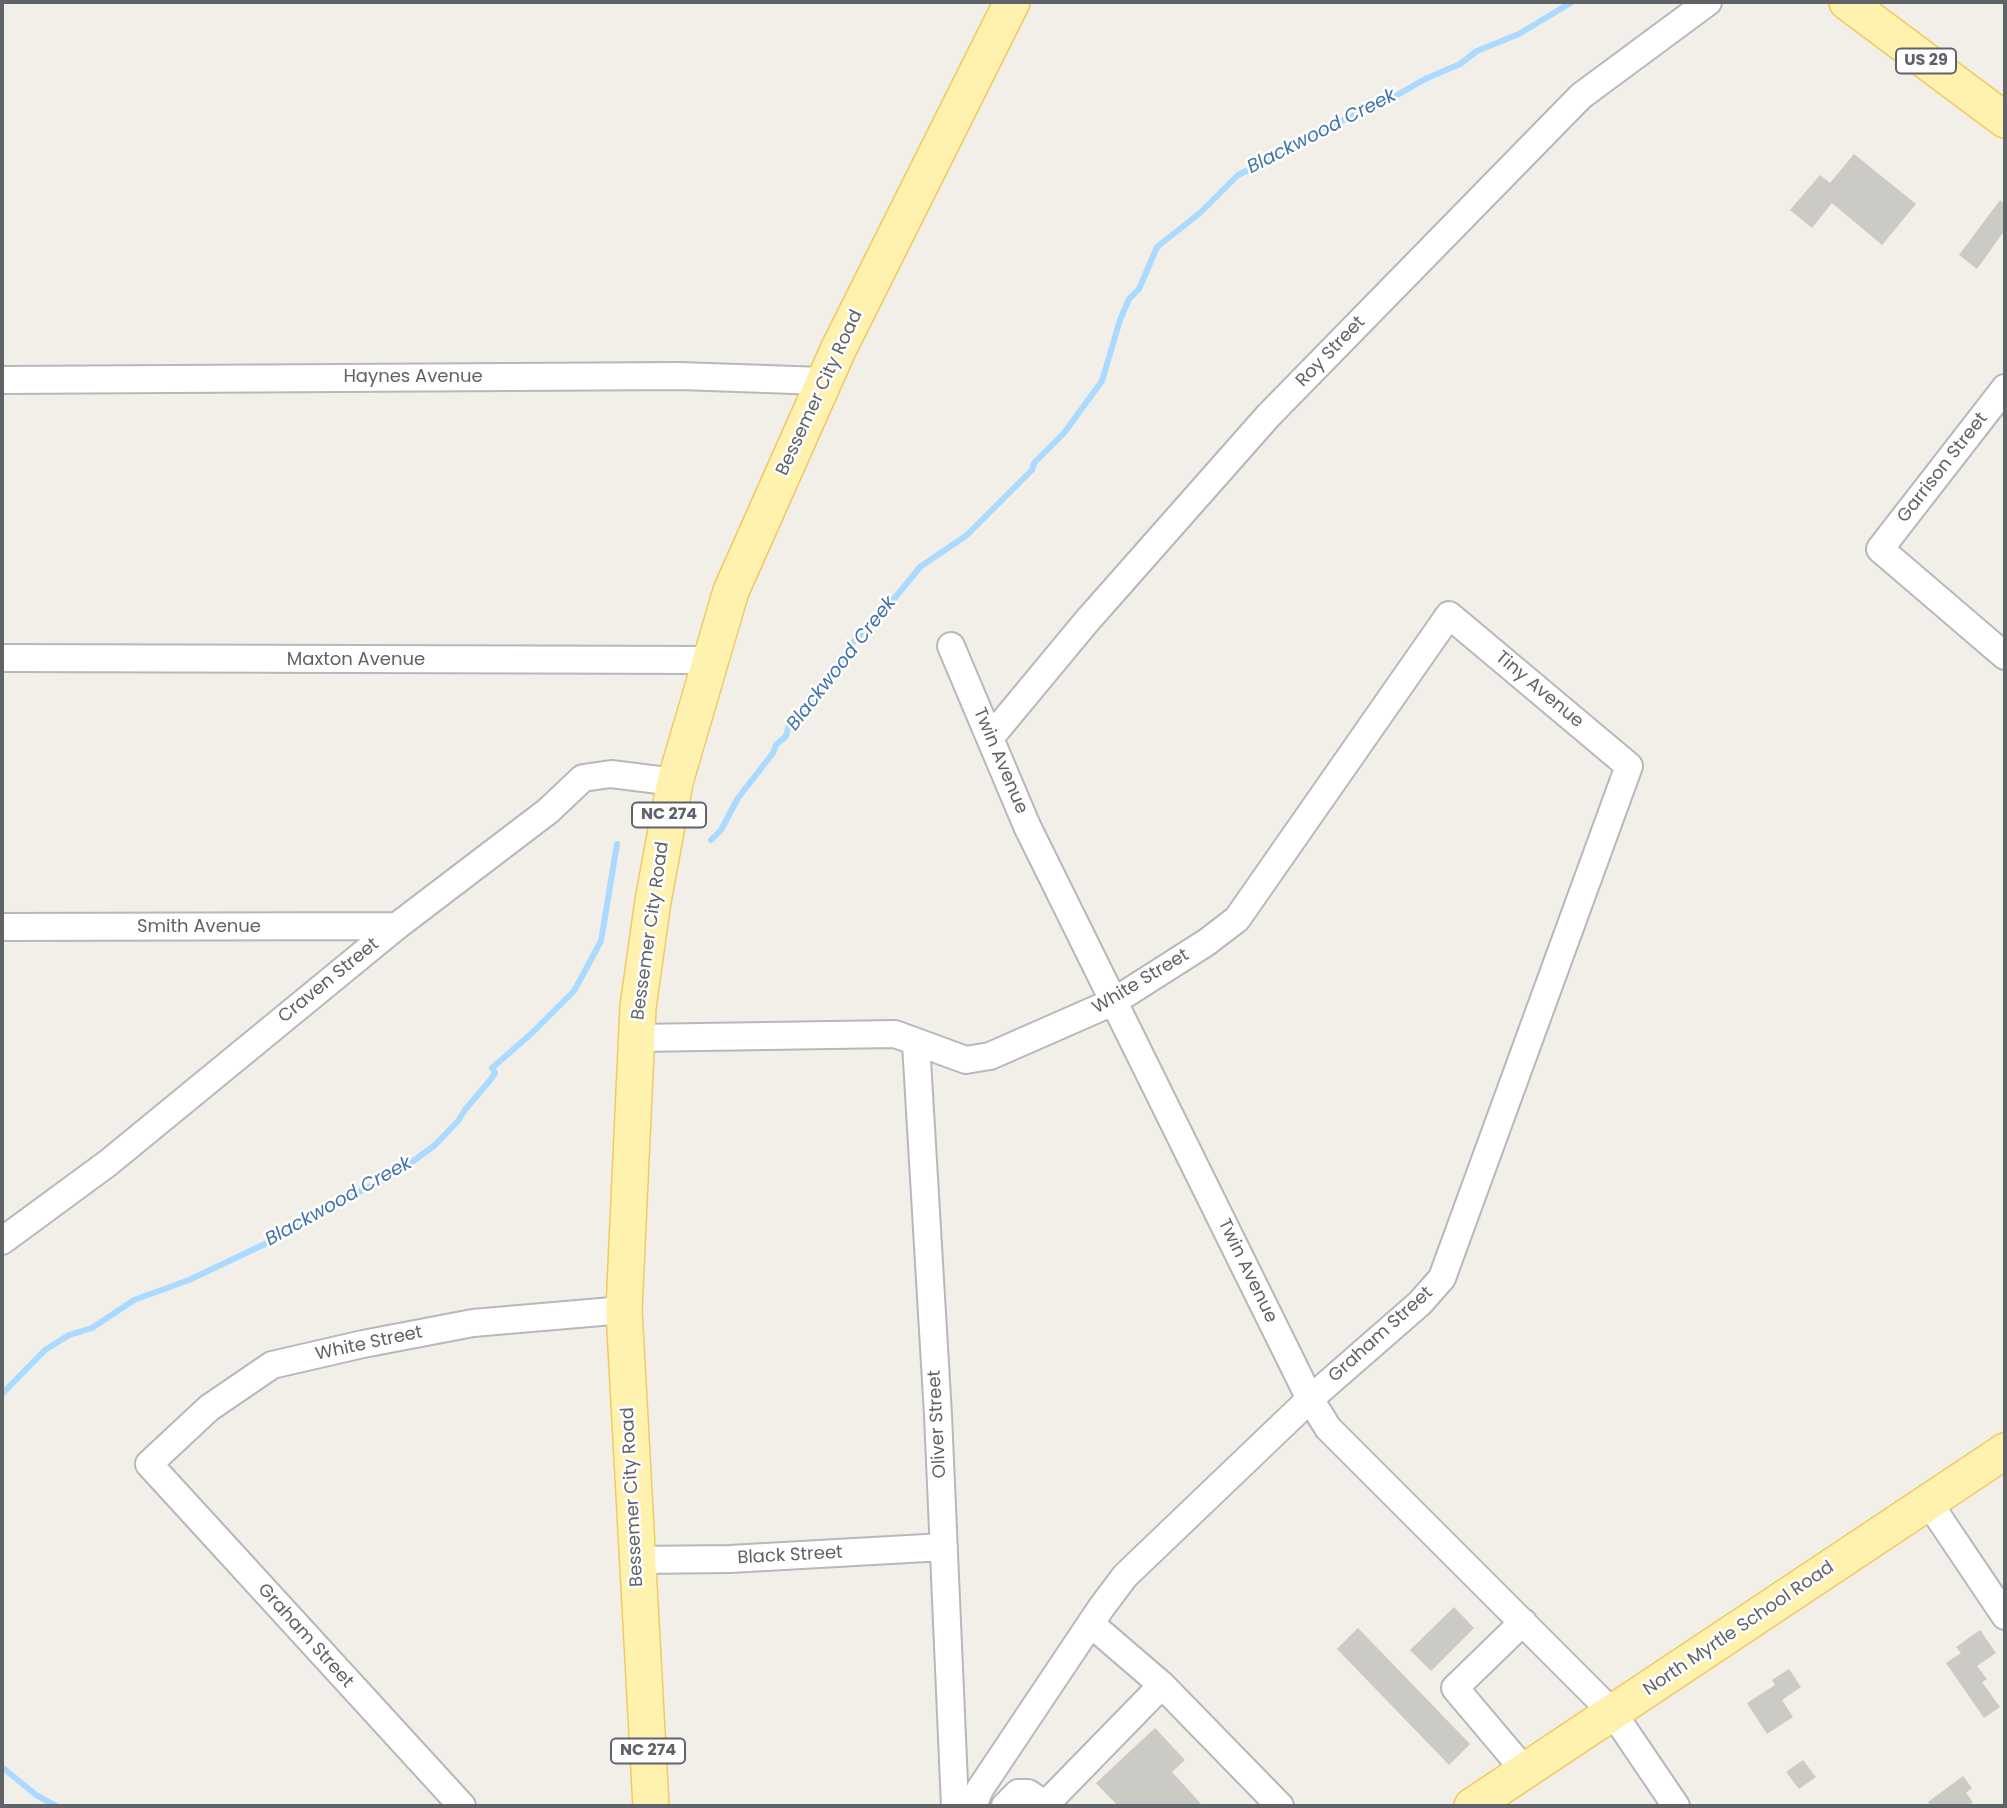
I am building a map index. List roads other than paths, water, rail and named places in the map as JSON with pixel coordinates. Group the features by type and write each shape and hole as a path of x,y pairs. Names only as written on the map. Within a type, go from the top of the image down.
{"main road":[{"name":"Bessemer City Road","path":"651,1806 624,1310 643,964 675,782 731,591 823,381 1012,2"},
{"name":"US 29","path":"1847,2 2005,120"},
{"name":"North Myrtle School Road","path":"1472,1806 2005,1451"}],"street":[{"name":"Roy Street","path":"990,738 1087,621 1278,406 1581,96 1708,2"},
{"name":"Haynes Avenue","path":"2,380 680,376 823,381"},
{"name":"Garrison Street","path":"2005,388 1880,549 2005,656"},
{"name":"Tiny Avenue","path":"1449,615 1629,766"},
{"name":"White Street","path":"637,1038 895,1034 966,1060 990,1056 1113,1002 1207,942 1237,919 1449,615"},
{"name":"Twin Avenue","path":"951,646 1027,826 1311,1399 1328,1428 1613,1713 1676,1806"},
{"name":"Maxton Avenue","path":"2,658 710,660"},
{"name":"Graham Street","path":"972,1806 980,1789 1125,1576 1311,1399 1420,1303 1442,1278 1629,766"},
{"name":"Craven Street","path":"2,1241 108,1163 397,926 548,811 583,778 611,774 675,782"},
{"name":"Smith Avenue","path":"2,927 397,926"},
{"name":"Oliver Street","path":"916,1043 944,1547 955,1806"},
{"name":"White Street","path":"149,1464 209,1408 272,1365 363,1343 473,1323 624,1310"},
{"name":"Graham Street","path":"149,1464 462,1806"},
{"path":"1929,1503 2005,1616"},
{"name":"Black Street","path":"636,1560 730,1559 944,1547"},
{"path":"1523,1622 1455,1688 1525,1771"},
{"path":"1091,1623 1162,1685 1280,1806"},
{"path":"1005,1806 1018,1793 1028,1793 1047,1805 1162,1685"}],"waterway":[{"name":"Blackwood Creek","path":"711,840 721,830 738,798 773,753 776,745 786,736 788,728 823,688 855,640 889,605 920,567 967,535 1032,470 1034,463 1064,433 1102,381 1120,320 1129,299 1139,289 1157,247 1201,212 1238,175 1288,150 1318,131 1353,116 1358,111 1387,101 1425,79 1460,64 1477,51 1519,34 1572,2"},
{"name":"Blackwood Creek","path":"2,1394 45,1350 69,1335 92,1328 134,1300 189,1280 286,1234 323,1211 338,1206 355,1194 395,1174 405,1164 435,1145 491,1079 495,1073 492,1068 574,991 601,941 617,844"},
{"name":"Blackwood Creek","path":"2,1767 36,1795 56,1806"}]}
